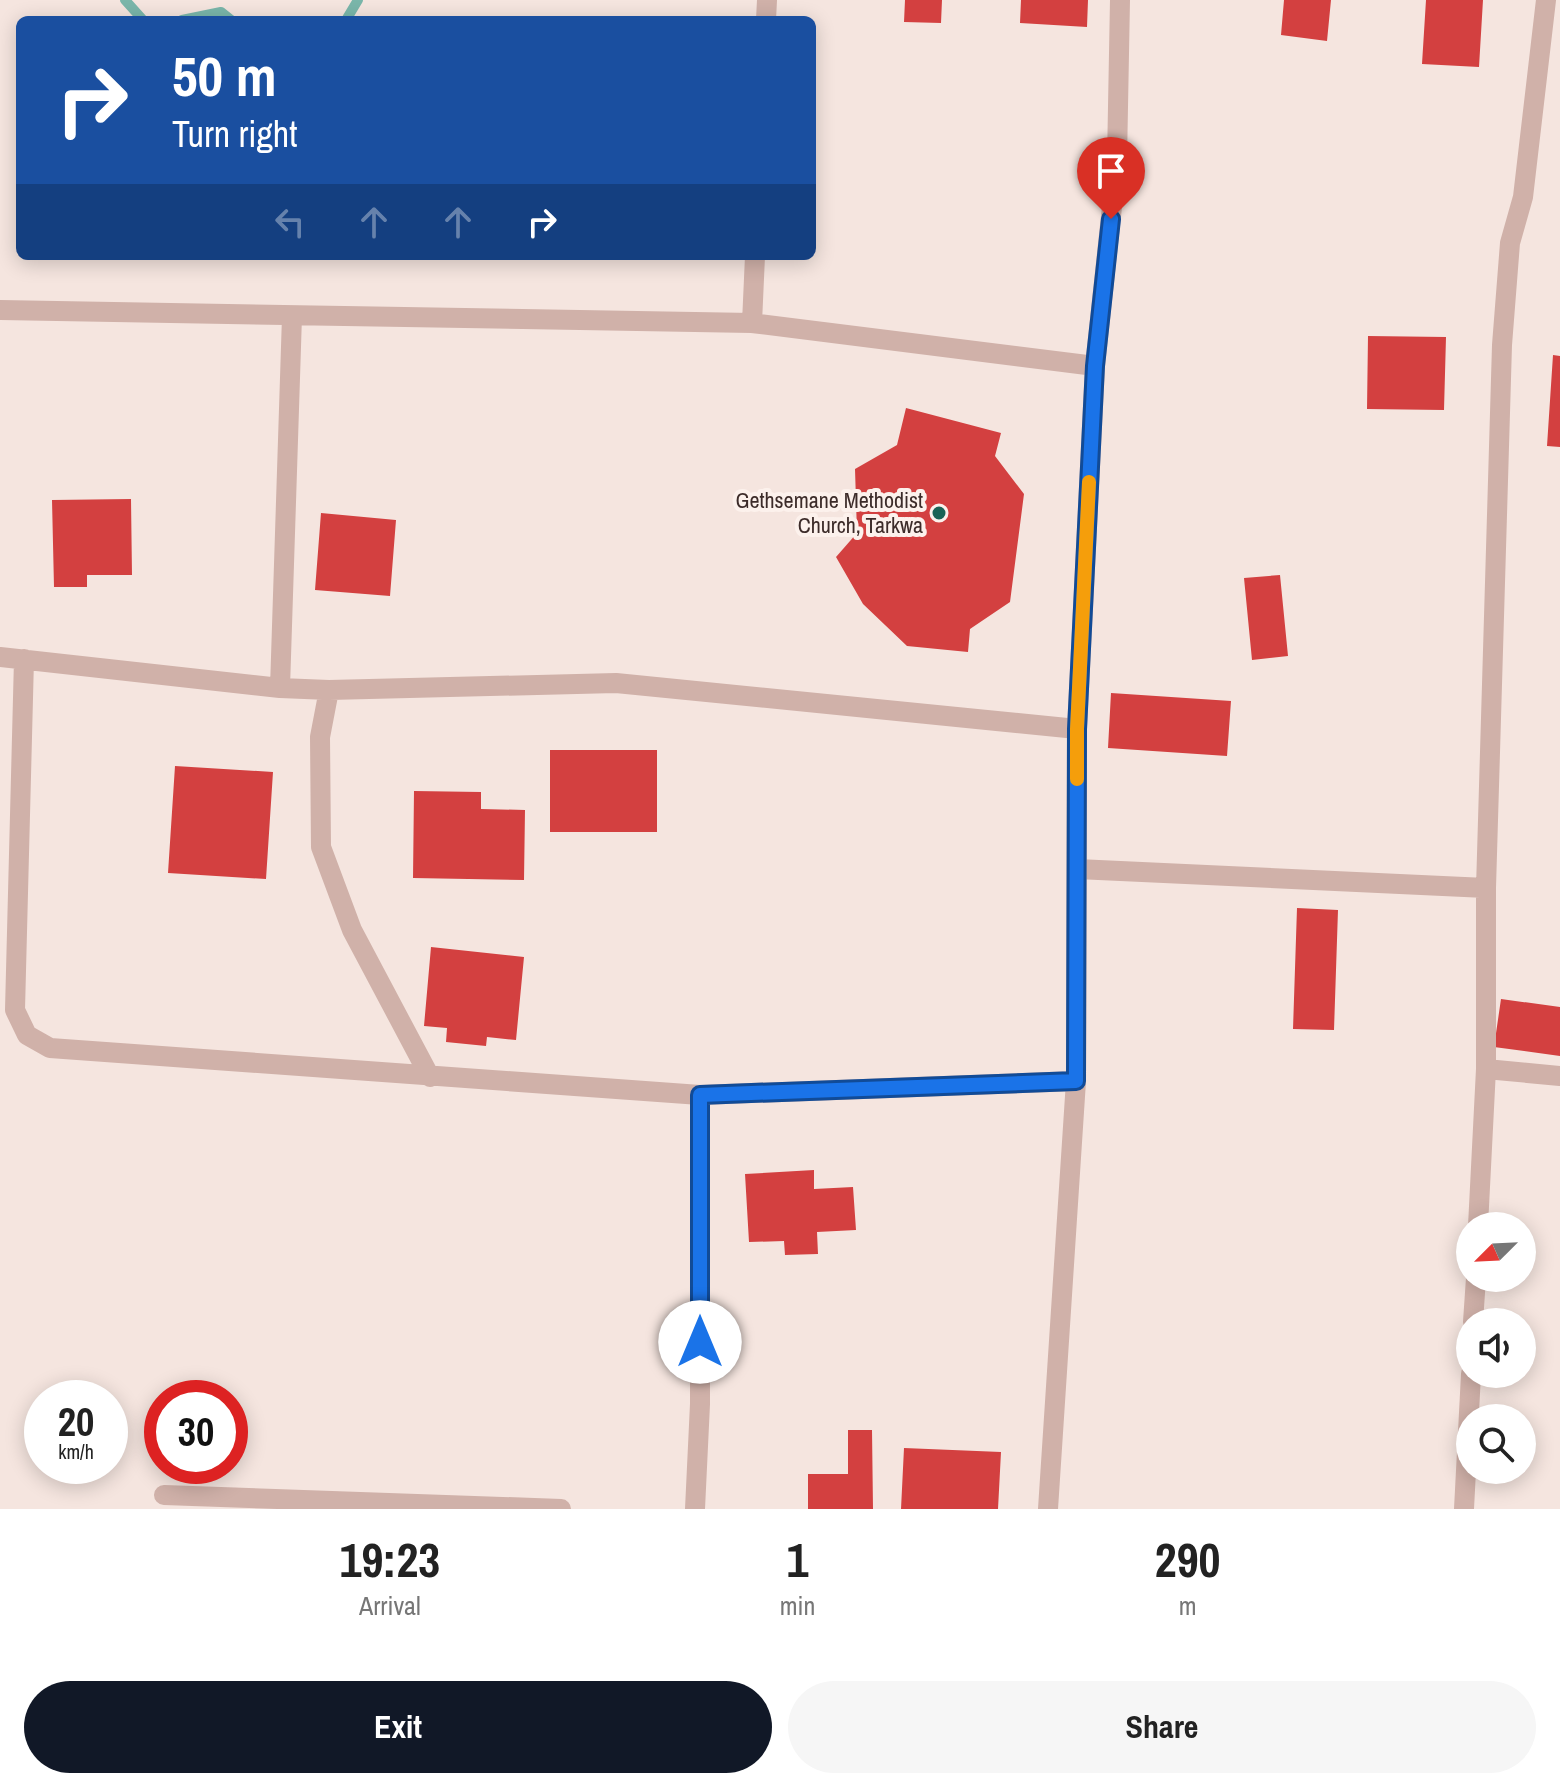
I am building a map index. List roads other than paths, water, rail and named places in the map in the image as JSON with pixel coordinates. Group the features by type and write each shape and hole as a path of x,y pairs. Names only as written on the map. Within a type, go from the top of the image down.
{"street":[{"path":"1048,1509 1076,1081 1077,729 1095,366 1117,160 1120,0"},
{"path":"1479,1212 1486,1069 1486,888 1505,302 1510,243 1523,197 1546,0"},
{"path":"752,323 755,260"},
{"path":"0,310 752,323 1095,366"},
{"path":"280,688 292,316"},
{"path":"0,657 280,688 329,690 616,683 1077,729"},
{"path":"24,659 15,1010 27,1035 50,1048 700,1095 1076,1081"},
{"path":"329,690 320,737 321,847 352,930 430,1077"},
{"path":"1077,869 1486,888"},
{"path":"1486,1069 1560,1076"},
{"path":"695,1509 700,1404 700,1095"},
{"path":"1464,1509 1470,1388"},
{"path":"164,1495 561,1509"}],"waterway":[{"path":"125,0 139,16"},
{"path":"348,16 358,0"},
{"path":"202,16 221,12 226,16"}],"place":[{"name":"Gethsemane Methodist Church, Tarkwa","path":"939,513"}]}
